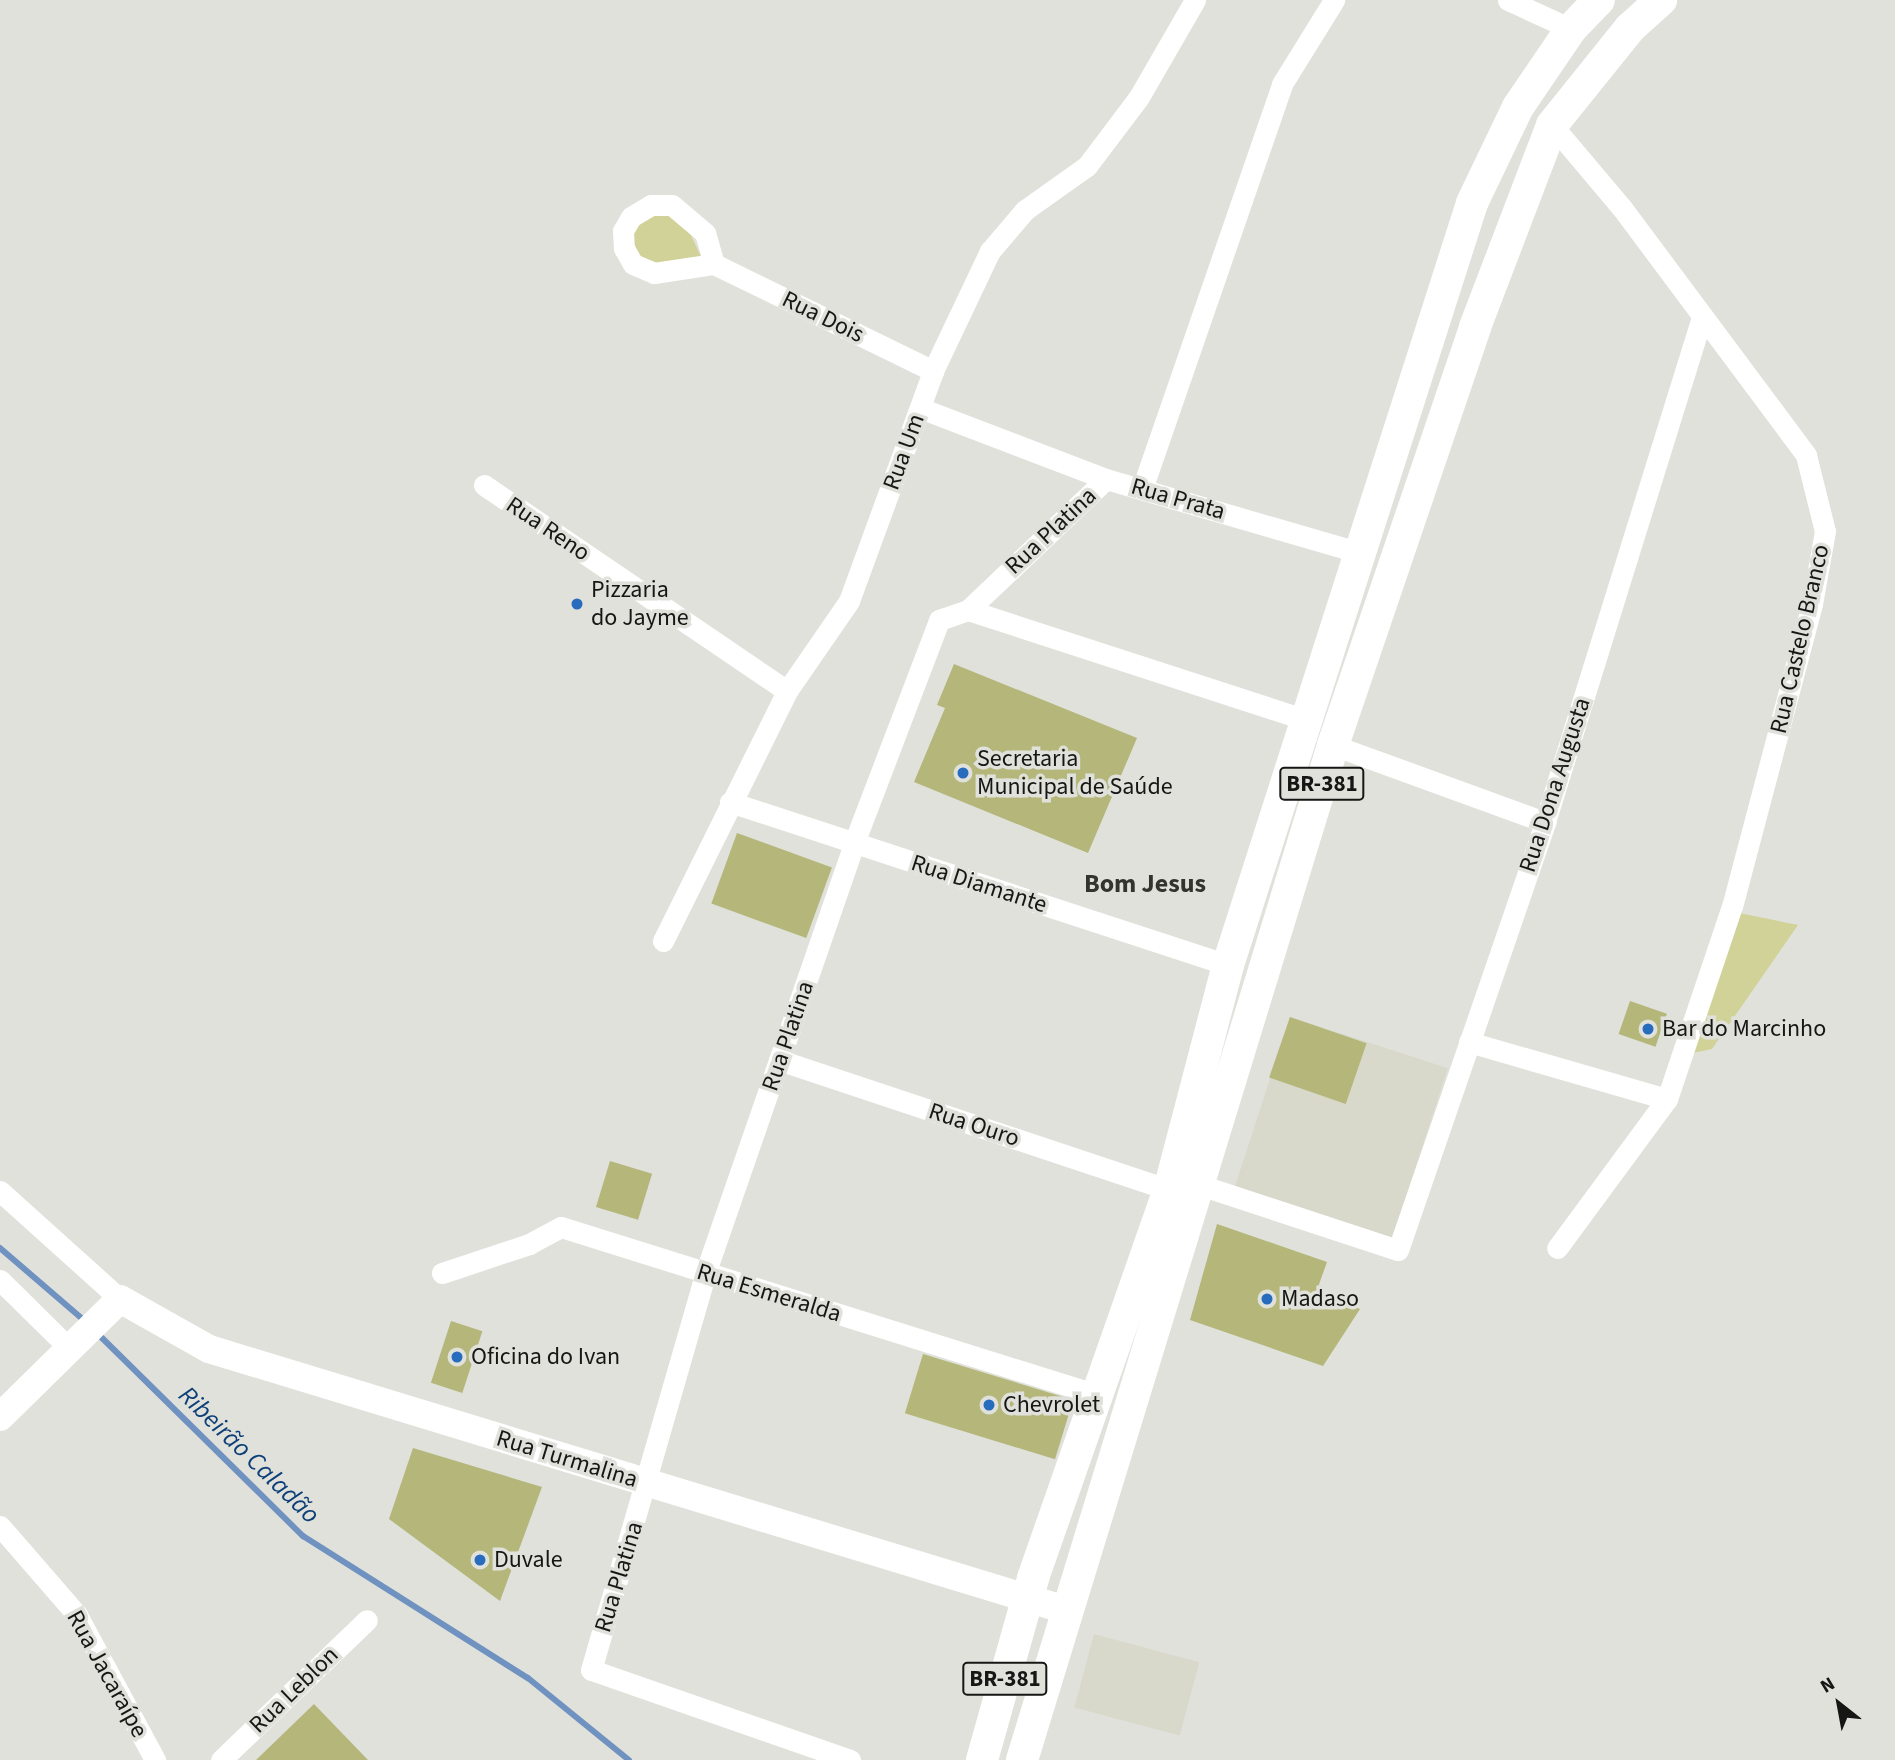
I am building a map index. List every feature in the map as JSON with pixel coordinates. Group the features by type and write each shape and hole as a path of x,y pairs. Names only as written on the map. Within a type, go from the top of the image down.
{"main road":[{"name":"BR-381","path":"982,1760 1028,1599 1101,1396 1169,1190 1228,965 1472,203 1518,107 1572,29 1599,0"},
{"name":"BR-381","path":"1022,1760 1334,745 1475,327 1552,125 1630,28 1661,0"},
{"name":"Rua Turmalina","path":"118,1301 209,1349 1069,1611"},
{"path":"0,1417 118,1301"}],"street":[{"name":"Rua Um","path":"663,941 787,691 849,601 933,371 989,251 1025,210 1087,166 1139,97 1195,0"},
{"path":"1142,489 1282,84 1334,0"},
{"path":"1508,0 1572,29"},
{"name":"Rua Castelo Branco","path":"1552,125 1806,455 1825,531 1812,604 1732,906 1667,1099 1557,1248"},
{"name":"Rua Dois","path":"714,264 933,371"},
{"name":"Rua Dona Augusta","path":"1200,1185 1398,1250 1545,822 1702,317"},
{"name":"Rua Prata","path":"920,408 1106,479 1360,553"},
{"name":"Rua Platina","path":"850,1760 591,1670 649,1483 705,1274 854,843 939,621 968,610 1106,479"},
{"name":"Rua Reno","path":"484,485 787,691"},
{"path":"968,610 1306,720"},
{"path":"1334,745 1545,822"},
{"name":"Rua Diamante","path":"730,802 1228,965"},
{"path":"1469,1042 1667,1099"},
{"name":"Rua Ouro","path":"779,1060 1169,1190"},
{"path":"0,1191 118,1301"},
{"name":"Rua Esmeralda","path":"442,1273 529,1244 561,1227 1101,1396"},
{"path":"0,1280 73,1344"},
{"name":"Rua Jacaraípe","path":"0,1526 78,1615 155,1760"},
{"name":"Rua Leblon","path":"224,1759 367,1620"}],"shaded area":[{"path":"1290,1017 1448,1068 1390,1247 1232,1196"},
{"path":"1094,1634 1199,1662 1180,1736 1074,1707"}],"green space":[{"path":"667,210 684,220 702,259 670,267 638,258 630,235 636,221"},
{"path":"1739,913 1798,925 1712,1049 1688,1054"}],"building":[{"path":"954,664 1137,738 1088,853 914,782 945,708 937,705"},
{"path":"737,833 832,868 806,938 711,903"},
{"path":"1630,1001 1667,1014 1655,1047 1619,1034"},
{"path":"1290,1017 1367,1043 1346,1104 1269,1078"},
{"path":"610,1161 652,1174 638,1220 596,1207"},
{"name":"Madaso","path":"1217,1224 1327,1262 1317,1290 1360,1309 1323,1366 1190,1320"},
{"name":"Oficina do Ivan","path":"451,1321 482,1331 462,1393 431,1383"},
{"name":"Chevrolet","path":"923,1354 1073,1400 1055,1459 905,1413"},
{"name":"Duvale","path":"413,1448 542,1487 500,1601 389,1519"},
{"path":"314,1704 368,1760 256,1760"}],"waterway":[{"name":"Ribeirão Caladão","path":"0,1248 86,1322"},
{"name":"Ribeirão Caladão","path":"96,1332 303,1536 528,1678 629,1760"}],"place":[{"name":"Pizzaria do Jayme","path":"577,604"},
{"name":"Secretaria Municipal de Saúde","path":"963,773"},
{"name":"Bar do Marcinho","path":"1648,1029"},
{"name":"Madaso","path":"1267,1299"},
{"name":"Oficina do Ivan","path":"457,1357"},
{"name":"Chevrolet","path":"989,1405"},
{"name":"Duvale","path":"480,1560"}],"district":[{"name":"Bom Jesus","path":"1145,884"}]}
